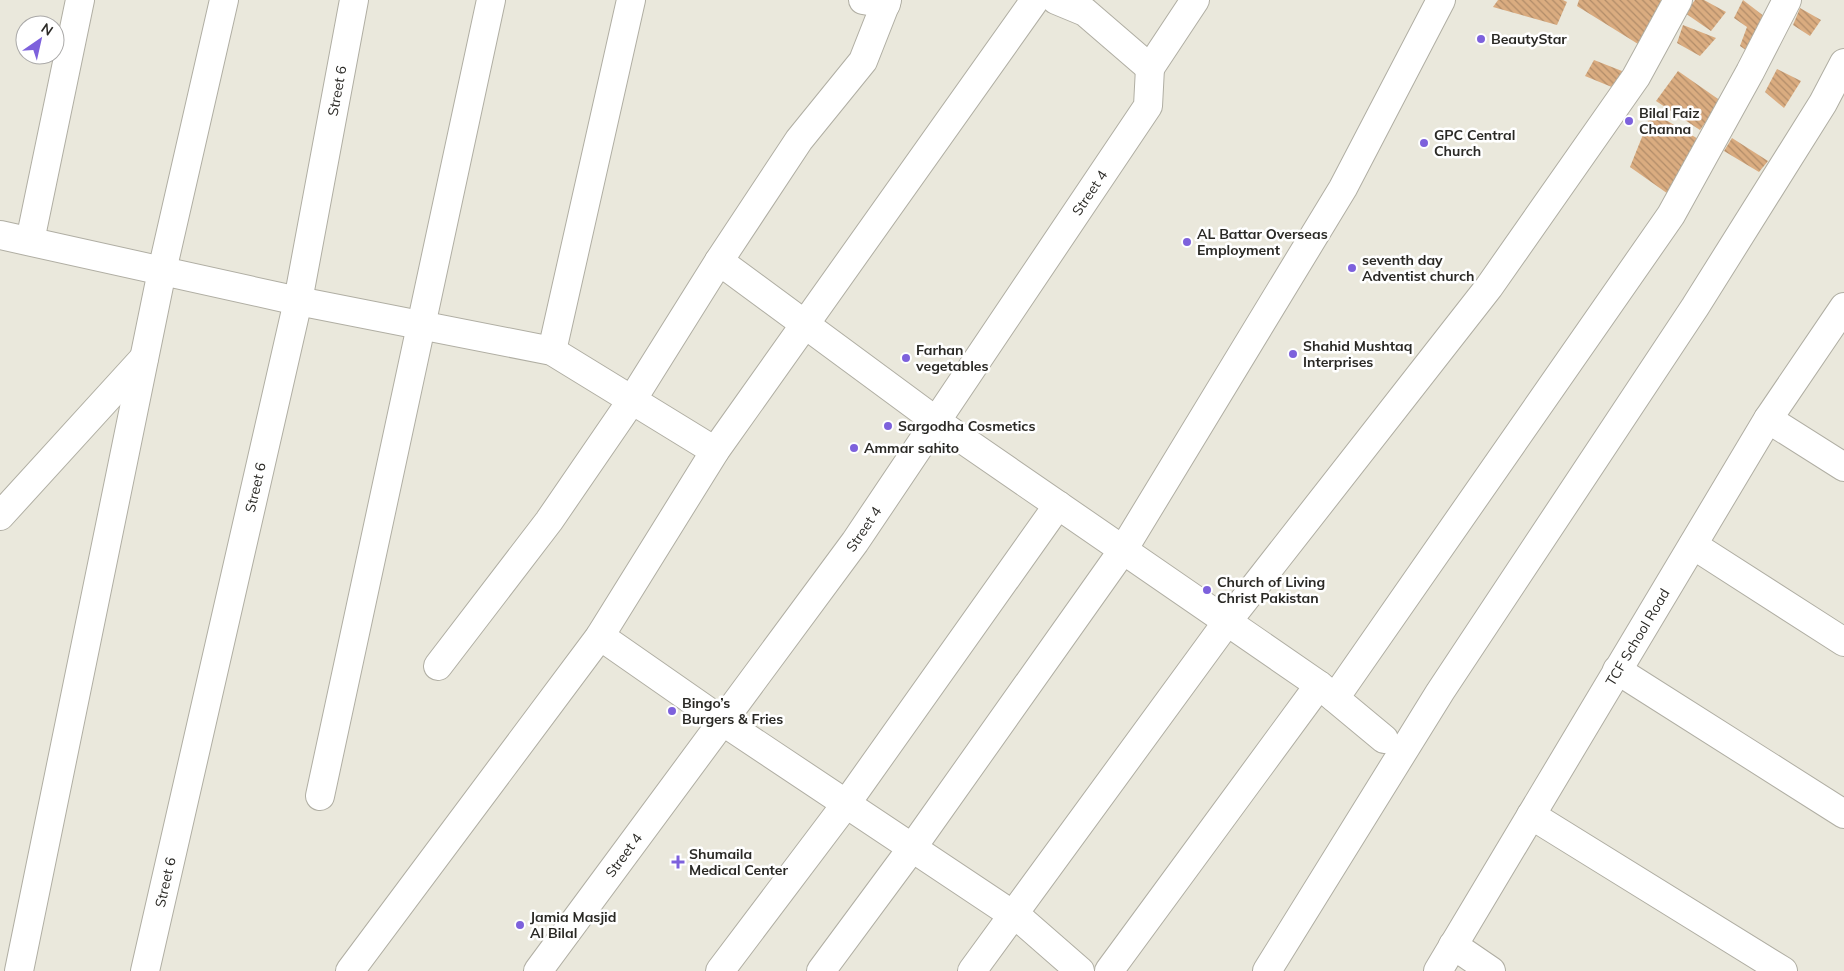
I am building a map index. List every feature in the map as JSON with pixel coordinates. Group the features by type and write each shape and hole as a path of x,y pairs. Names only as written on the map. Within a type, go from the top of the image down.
{"street":[{"path":"30,241 80,0"},
{"path":"19,971 162,271 224,0"},
{"name":"Street 6","path":"145,971 298,301 354,0"},
{"path":"320,796 423,327 491,0"},
{"path":"552,351 631,0"},
{"path":"350,971 600,636 715,450 1035,0"},
{"path":"1056,0 1085,12 1150,68 1195,0"},
{"path":"821,971 912,848 1123,550 1343,188 1441,0"},
{"path":"972,971 1227,622 1489,287 1636,77 1678,0"},
{"path":"1109,971 1327,692 1671,214 1750,72 1787,0"},
{"path":"438,666 549,521 632,400 799,140 863,62 879,1"},
{"path":"1267,971 1440,692 1696,307 1824,103 1844,63"},
{"name":"Street 4","path":"538,971 854,542 1148,106 1150,68"},
{"path":"0,235 298,301 552,351 715,450"},
{"path":"719,262 936,420 1327,692 1384,739"},
{"name":"TCF School Road","path":"1438,971 1768,419 1844,307"},
{"path":"0,516 144,358"},
{"path":"1768,419 1844,466"},
{"path":"720,971 846,804 1058,506"},
{"path":"1693,545 1844,642"},
{"path":"600,636 722,721 1013,915 1080,971"},
{"path":"1618,670 1844,814"},
{"path":"1531,815 1783,971"},
{"path":"1453,945 1491,971"}],"building":[{"path":"1498,0 1563,0 1567,2 1557,25 1493,7"},
{"path":"1579,0 1664,0 1638,44 1577,6"},
{"path":"1695,0 1704,0 1726,12 1711,31 1685,13"},
{"path":"1743,0 1769,20 1753,55 1740,46 1747,27 1734,18"},
{"path":"1800,8 1821,20 1810,36 1793,25"},
{"path":"1683,25 1716,38 1700,56 1677,43"},
{"path":"1594,60 1627,73 1619,90 1585,76"},
{"path":"1777,69 1801,81 1784,108 1765,92"},
{"path":"1678,71 1721,101 1700,130 1656,101"},
{"path":"1652,112 1700,140 1671,196 1630,167"},
{"path":"1732,138 1768,161 1759,172 1724,151"}],"place":[{"name":"BeautyStar","path":"1481,39"},
{"name":"Bilal Faiz Channa","path":"1629,121"},
{"name":"GPC Central Church","path":"1424,143"},
{"name":"AL Battar Overseas Employment","path":"1187,242"},
{"name":"seventh day Adventist church","path":"1352,268"},
{"name":"Shahid Mushtaq Interprises","path":"1293,354"},
{"name":"Farhan vegetables","path":"906,358"},
{"name":"Sargodha Cosmetics","path":"888,426"},
{"name":"Ammar sahito","path":"854,448"},
{"name":"Church of Living Christ Pakistan","path":"1207,590"},
{"name":"Bingo’s Burgers & Fries","path":"672,711"},
{"name":"Shumaila Medical Center","path":"678,862"},
{"name":"Jamia Masjid Al Bilal","path":"520,925"}]}
